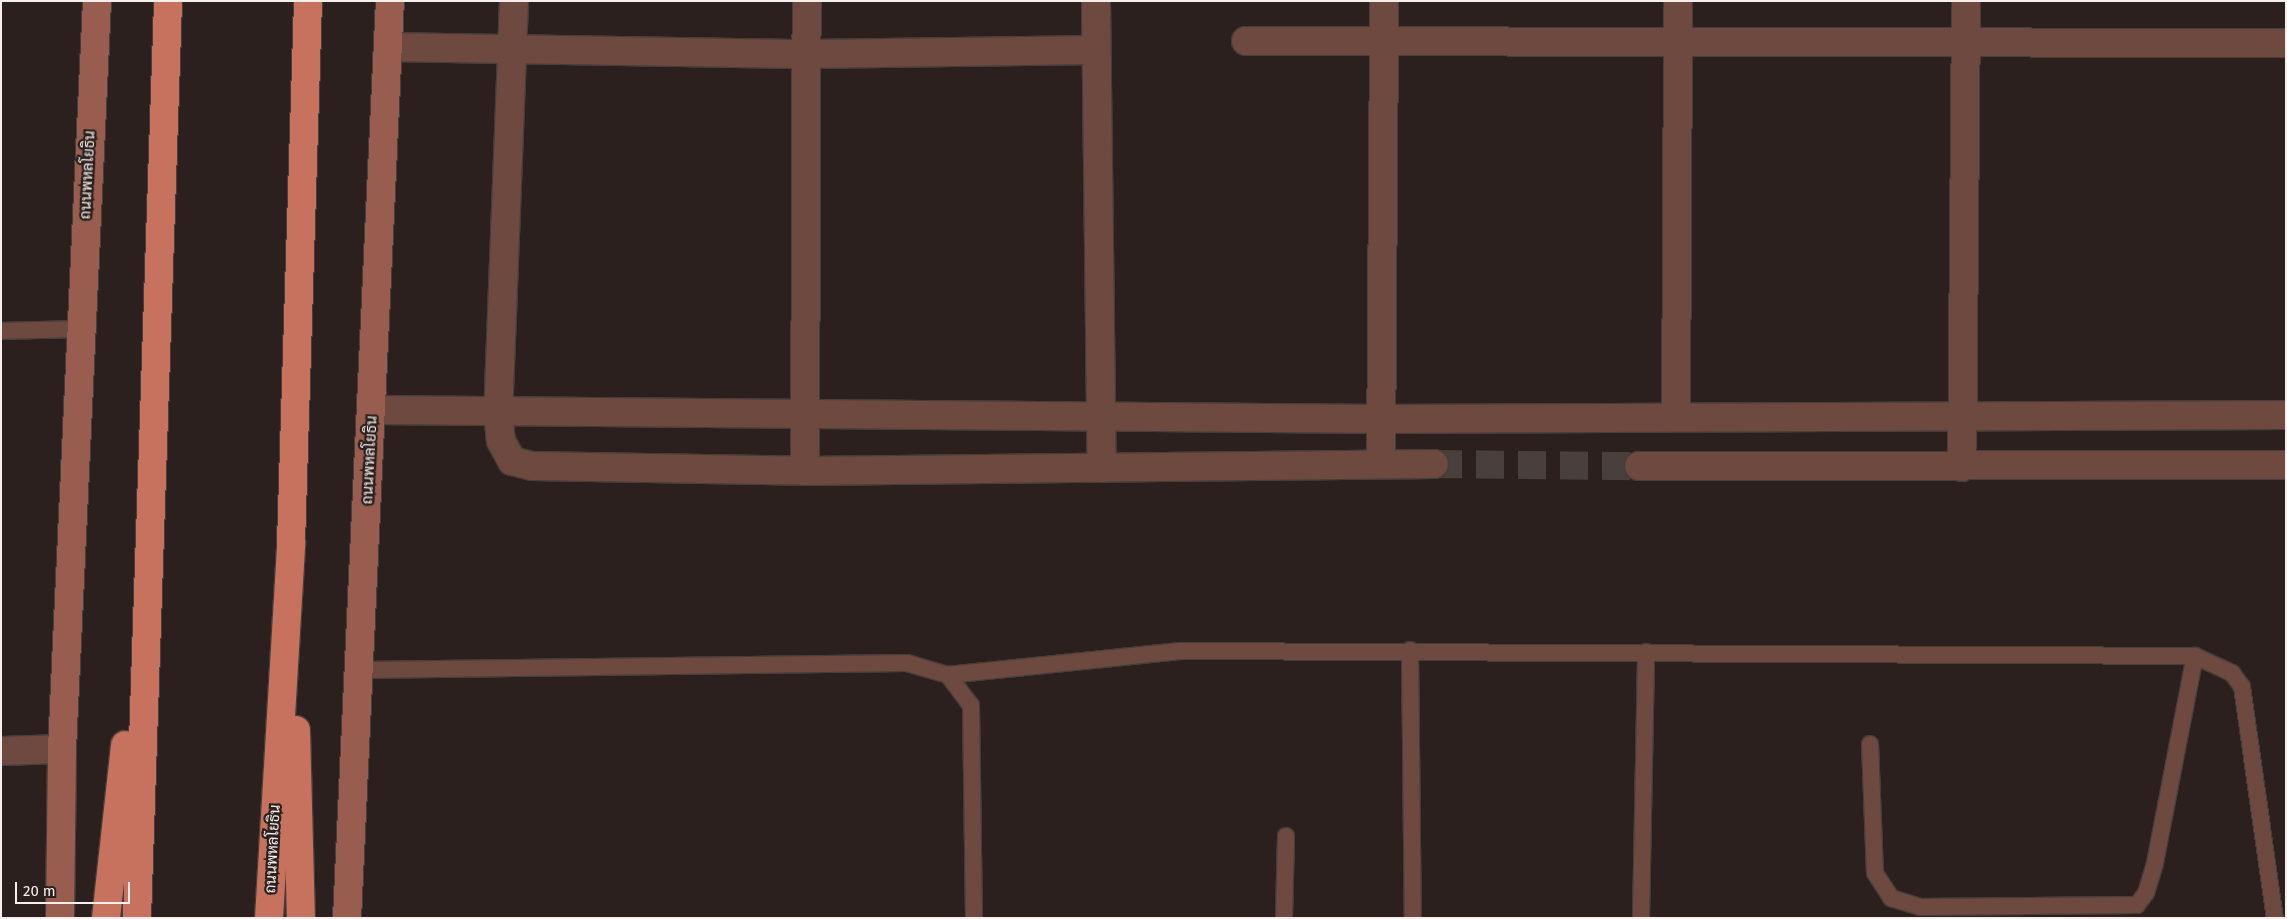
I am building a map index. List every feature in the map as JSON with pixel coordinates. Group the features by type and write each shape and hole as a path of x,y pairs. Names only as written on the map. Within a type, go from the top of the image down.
{"highway":[{"path":"137,918 146,550 168,1"},
{"name":"ถนนพหลโยธิน","path":"269,918 291,543 308,1"},
{"path":"291,543 301,918"},
{"path":"106,918 146,550"}],"main road":[{"name":"ถนนพหลโยธิน","path":"60,918 62,749 97,1"},
{"name":"ถนนพหลโยธิน","path":"347,918 361,670 390,1"}],"street":[{"path":"514,1 514,50 498,414 501,442 512,461 532,466 805,471 1382,463 1434,464"},
{"path":"805,471 804,415 809,54 807,1"},
{"path":"1096,1 1102,468"},
{"path":"1382,463 1380,419 1384,1"},
{"path":"1676,417 1678,1"},
{"path":"1962,467 1966,1"},
{"path":"1246,41 1678,45 2286,43"},
{"path":"388,47 809,54 1096,50"},
{"path":"373,410 498,414 1380,419 1962,418 2286,415"},
{"path":"1639,466 2286,465"},
{"path":"1,751 62,749"}],"lane":[{"path":"1,331 81,329"},
{"path":"361,670 907,662 948,675 1180,651 1410,650 2195,656 2232,673 2242,687 2274,918"},
{"path":"1410,650 1413,918"},
{"path":"1641,918 1646,652"},
{"path":"1870,744 1875,873 1892,898 1921,906 2137,905 2146,893 2154,863 2195,656"},
{"path":"948,675 971,705 974,918"},
{"path":"1284,918 1286,836"}],"tunnel":[{"path":"1434,464 1639,466"}]}
